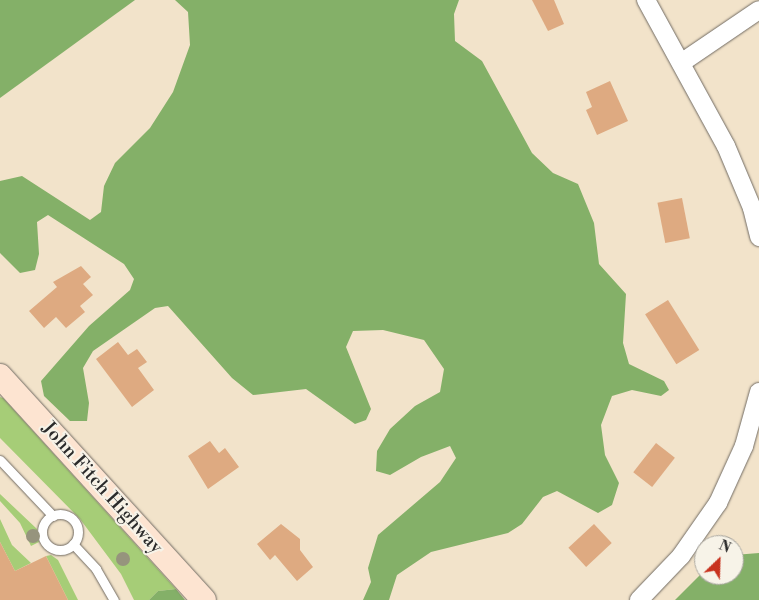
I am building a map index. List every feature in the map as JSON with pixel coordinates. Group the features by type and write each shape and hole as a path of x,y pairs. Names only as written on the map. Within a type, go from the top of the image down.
{"main road":[{"name":"John Fitch Highway","path":"0,376 204,600"}],"street":[{"path":"646,0 682,62 740,176 759,237"},
{"path":"682,62 759,10"},
{"path":"638,600 681,556 718,503 744,446 759,392"}],"lane":[{"path":"1,462 53,516"},
{"path":"64,515 74,522 78,533 73,544 63,550 47,544 43,529 53,516 64,515"},
{"path":"73,544 96,569 114,600"}],"green space":[{"path":"0,0 135,0 0,98"},
{"path":"175,0 459,0 454,14 455,41 482,61 532,153 553,173 578,184 594,223 599,264 626,294 623,343 629,364 664,381 669,390 661,396 632,390 612,396 601,425 605,455 619,483 612,505 598,513 557,491 543,497 522,524 508,533 431,552 397,575 389,600 363,600 371,582 368,568 378,535 440,482 456,458 450,446 421,457 390,475 376,471 377,451 390,429 415,406 440,392 444,369 424,340 383,330 353,331 346,347 371,409 366,420 355,424 306,389 253,395 232,378 168,306 155,308 93,351 83,368 89,403 87,421 70,421 44,396 41,381 89,326 130,290 134,279 124,264 48,215 37,222 39,254 35,270 20,273 0,253 0,181 22,176 90,220 101,212 104,186 115,163 150,128 173,92 190,45 188,12"},
{"path":"0,397 3,398 176,589 158,591 149,600 134,600 121,574 80,519 0,438"},
{"path":"0,494 37,529 39,542 31,546 20,523 0,501"},
{"path":"0,519 12,545 31,563 15,571 0,542"},
{"path":"759,553 759,600 675,600 694,581 694,585 744,585 744,554"},
{"path":"51,555 58,560 78,600 68,600 46,556"},
{"path":"176,589 185,600 149,600 158,591"}],"building":[{"path":"532,0 554,0 564,24 548,31"},
{"path":"610,81 628,121 597,135 586,110 592,107 586,92"},
{"path":"682,198 690,238 665,243 657,203"},
{"path":"81,266 91,277 83,284 93,295 80,306 85,312 66,328 56,317 44,328 29,311 57,287 53,282"},
{"path":"668,300 699,350 676,364 645,314"},
{"path":"118,342 128,355 137,349 147,362 138,368 154,390 132,407 96,359"},
{"path":"210,441 219,453 225,448 239,467 208,489 188,456"},
{"path":"656,443 675,458 652,487 633,472"},
{"path":"281,524 300,539 300,550 313,567 297,581 275,555 270,560 257,544"},
{"path":"594,524 612,543 586,567 568,548"},
{"path":"0,542 15,571 46,556 68,600 0,600"}]}
